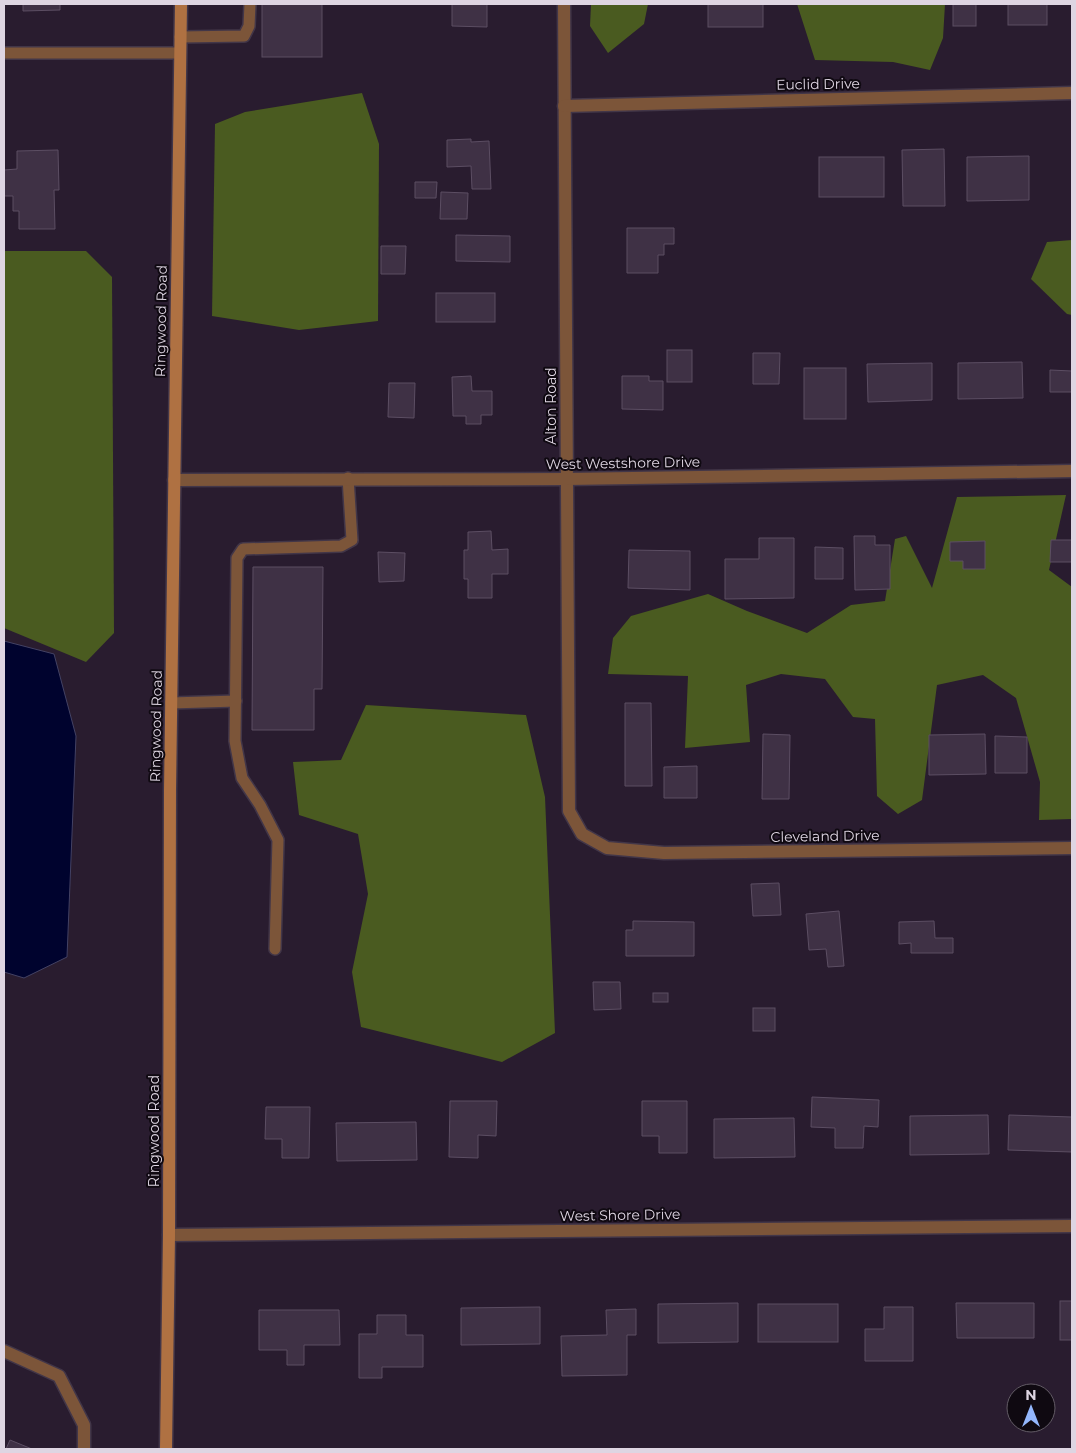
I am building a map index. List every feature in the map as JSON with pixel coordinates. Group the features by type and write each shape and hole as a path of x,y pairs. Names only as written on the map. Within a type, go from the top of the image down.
{"street":[{"name":"Ringwood Road","path":"166,1449 169,1235 171,703 181,4"},
{"name":"Alton Road","path":"564,4 569,811 582,834"},
{"name":"Euclid Drive","path":"564,106 1072,93"},
{"name":"West Westshore Drive","path":"174,480 348,478 567,479 1072,471"},
{"name":"Cleveland Drive","path":"582,834 607,848 664,853 1072,848"},
{"name":"West Shore Drive","path":"169,1235 1072,1226"},
{"path":"4,1351 59,1376 84,1425 84,1449"}],"lane":[{"path":"180,36 244,36 249,26 250,4"},
{"path":"4,53 180,53"},
{"path":"274,949 278,840 260,805 242,778 235,741 237,558 243,549 341,546 352,540 348,478"},
{"path":"171,703 236,701"}],"green space":[{"path":"591,4 648,4 644,24 608,53 590,26"},
{"path":"797,4 945,4 943,38 930,70 893,62 815,60"},
{"path":"362,93 379,144 378,321 299,330 212,316 215,124 245,112"},
{"path":"1072,240 1072,315 1067,314 1031,279 1047,242"},
{"path":"4,251 86,251 112,277 114,633 86,662 4,628"},
{"path":"1066,495 1049,570 1072,587 1072,819 1039,820 1040,782 1016,698 983,675 937,685 922,800 898,814 877,796 875,719 853,717 825,679 781,674 746,685 750,742 685,748 688,676 608,674 613,638 631,616 708,594 747,611 807,633 851,605 885,601 895,539 906,536 932,588 957,497"},
{"path":"366,705 526,715 545,797 555,1033 502,1062 361,1027 352,972 368,894 358,834 299,815 293,762 341,760"}],"water":[{"path":"4,641 54,654 76,736 67,957 24,978 4,972"}],"building":[{"path":"23,4 60,4 60,10 23,11"},
{"path":"262,4 322,4 322,57 262,57"},
{"path":"452,4 487,4 487,27 452,26"},
{"path":"708,4 763,4 763,27 708,27"},
{"path":"953,4 976,4 976,26 953,26"},
{"path":"1008,4 1047,4 1047,25 1008,25"},
{"path":"471,139 471,142 489,141 491,189 472,189 471,166 447,167 447,140"},
{"path":"944,149 945,206 903,206 902,150"},
{"path":"58,150 59,190 54,190 55,229 19,229 19,211 13,211 13,196 4,196 4,170 17,169 17,151"},
{"path":"1029,156 1029,200 967,201 967,157"},
{"path":"819,157 884,157 884,197 819,197"},
{"path":"415,182 437,182 436,198 415,198"},
{"path":"441,192 468,193 467,219 440,219"},
{"path":"627,228 674,228 674,244 664,244 664,255 658,255 658,273 627,273"},
{"path":"456,235 510,236 510,262 456,261"},
{"path":"381,246 406,246 405,274 381,274"},
{"path":"436,293 495,293 495,322 436,322"},
{"path":"667,350 692,350 692,382 667,382"},
{"path":"753,353 780,353 779,384 753,384"},
{"path":"1022,362 1023,398 958,399 958,363"},
{"path":"932,363 932,400 868,402 867,364"},
{"path":"804,368 846,368 846,419 804,419"},
{"path":"1050,370 1072,371 1072,392 1050,392"},
{"path":"471,376 472,391 492,391 492,415 481,415 481,424 466,424 466,416 453,416 452,377"},
{"path":"622,376 649,376 649,381 663,381 663,410 622,409"},
{"path":"389,383 415,383 414,418 388,417"},
{"path":"491,531 492,550 508,549 508,574 492,574 492,598 468,598 468,579 464,579 464,550 468,550 468,532"},
{"path":"854,536 875,536 875,545 890,545 890,589 855,590"},
{"path":"759,538 794,538 794,598 725,599 725,559 759,559"},
{"path":"1051,540 1072,540 1072,562 1050,562"},
{"path":"985,541 985,569 963,569 963,561 950,561 950,542"},
{"path":"815,547 843,548 843,579 815,579"},
{"path":"629,550 690,551 690,590 628,588"},
{"path":"378,552 405,553 404,581 379,582"},
{"path":"253,567 323,567 322,689 314,689 314,730 252,730"},
{"path":"625,703 651,703 652,786 625,786"},
{"path":"763,734 790,735 789,799 762,799"},
{"path":"985,734 986,774 929,775 929,735"},
{"path":"995,736 1027,737 1027,773 995,773"},
{"path":"697,766 697,798 664,798 664,767"},
{"path":"779,883 781,915 753,916 751,884"},
{"path":"839,911 844,966 828,967 826,949 809,950 806,914"},
{"path":"633,921 694,922 694,956 626,956 626,930 633,930"},
{"path":"934,921 935,938 953,938 953,953 911,953 911,943 899,944 899,922"},
{"path":"593,982 620,982 621,1009 594,1010"},
{"path":"653,993 668,993 668,1002 653,1002"},
{"path":"753,1008 775,1008 775,1031 753,1031"},
{"path":"812,1097 879,1100 878,1127 864,1126 863,1148 835,1148 835,1128 811,1127"},
{"path":"450,1101 497,1101 496,1136 478,1135 478,1158 449,1157"},
{"path":"642,1101 687,1101 687,1153 659,1153 659,1136 642,1136"},
{"path":"266,1107 310,1107 309,1158 282,1158 282,1139 265,1139"},
{"path":"988,1115 989,1154 910,1155 910,1116"},
{"path":"1009,1115 1072,1117 1072,1152 1008,1150"},
{"path":"794,1118 795,1157 714,1158 714,1119"},
{"path":"416,1122 417,1160 337,1161 336,1123"},
{"path":"1060,1301 1072,1301 1072,1340 1060,1340"},
{"path":"738,1303 738,1342 658,1343 658,1304"},
{"path":"956,1303 1034,1303 1034,1338 957,1338"},
{"path":"758,1304 838,1304 838,1342 758,1342"},
{"path":"540,1307 540,1344 461,1345 461,1308"},
{"path":"884,1307 913,1307 913,1361 865,1361 865,1329 884,1329"},
{"path":"636,1309 636,1335 627,1335 627,1375 562,1376 561,1336 607,1335 606,1310"},
{"path":"259,1310 339,1310 340,1345 304,1345 304,1365 287,1365 287,1350 259,1350"},
{"path":"377,1315 406,1315 406,1335 423,1335 423,1367 382,1367 382,1378 359,1378 359,1334 377,1334"},
{"path":"10,1440 32,1449 6,1449"}]}
